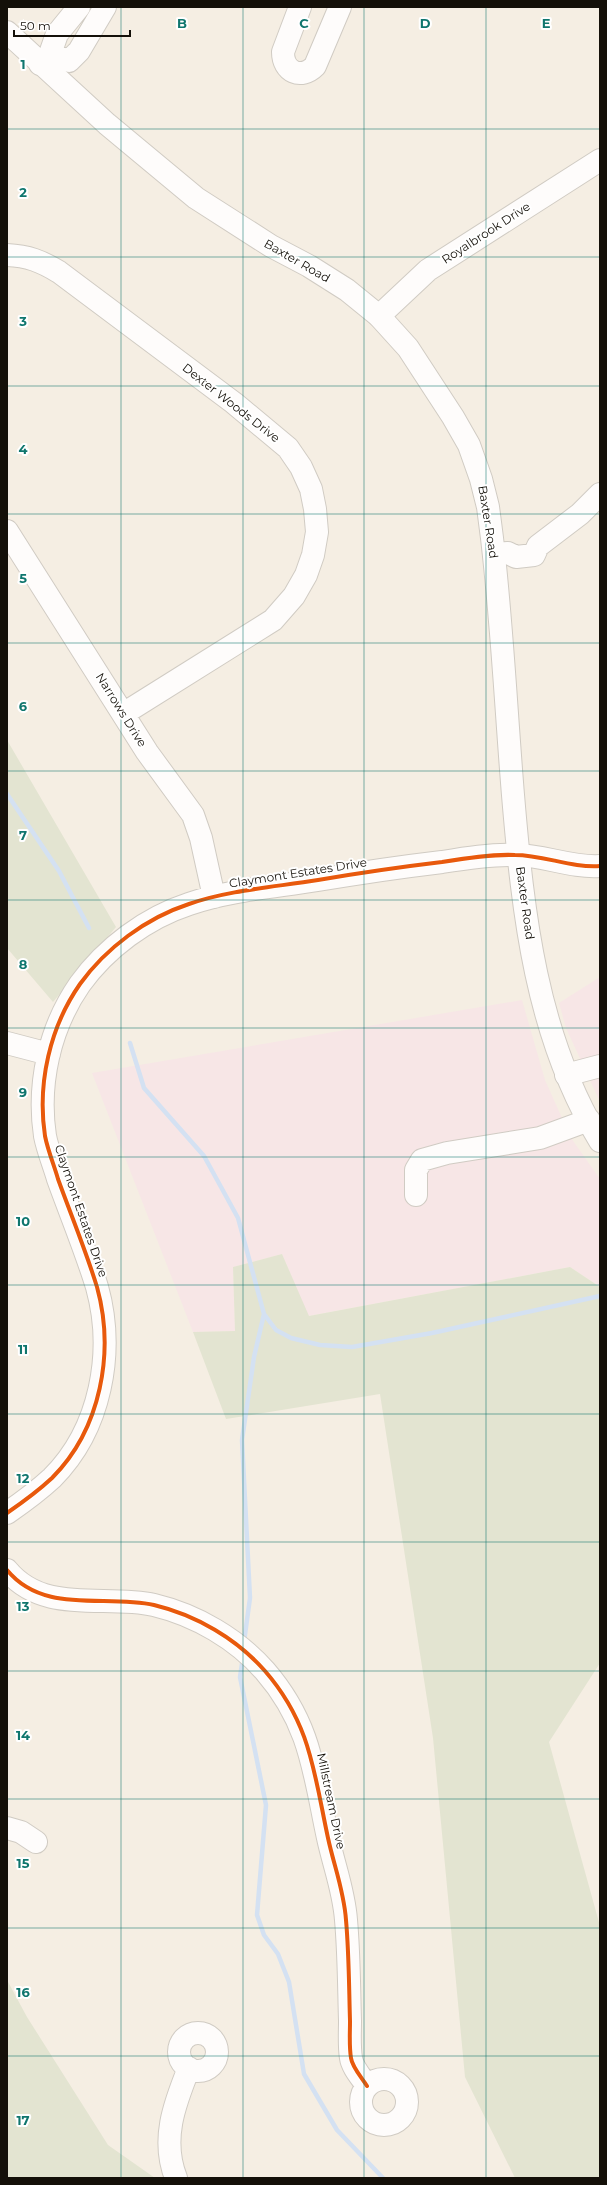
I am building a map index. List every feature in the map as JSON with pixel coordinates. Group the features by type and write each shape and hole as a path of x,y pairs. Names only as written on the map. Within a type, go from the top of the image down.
{"street":[{"path":"79,7 57,34 45,59 69,61 79,51 106,7"},
{"path":"300,7 283,52 283,58 289,69 299,74 311,70 315,66 340,7"},
{"name":"Baxter Road","path":"7,32 45,59 107,124 196,198 271,246 309,266 347,290 378,316 408,348 454,417 469,445 481,479 501,554 518,855 525,917 548,1024 566,1075 600,1141"},
{"name":"Royalbrook Drive","path":"378,316 428,270 600,160"},
{"name":"Dexter Woods Drive","path":"7,255 38,259 59,272 239,406 288,448 301,467 311,489 317,532 313,555 306,575 294,596 272,620 123,714"},
{"path":"501,554 514,546 538,546 580,514 600,494"},
{"name":"Narrows Drive","path":"7,531 147,752 192,815 201,838 214,897"},
{"name":"Claymont Estates Drive","path":"7,1513 54,1476 71,1453 87,1427 99,1397 105,1344 103,1312 98,1292 45,1136 44,1088 49,1054 55,1033 72,995 92,968 114,946 140,928 187,904 214,897 421,864 479,857 518,855 576,865 600,866"},
{"path":"7,1043 49,1054"},
{"path":"566,1075 600,1066"},
{"path":"416,1196 416,1170 422,1160 447,1153 540,1138 589,1120"},
{"name":"Millstream Drive","path":"7,1570 14,1578 41,1594 75,1602 114,1602 154,1605 185,1616 212,1629 244,1648 287,1698 309,1748 316,1773 332,1855 343,1894 346,1920 351,2059 367,2086"},
{"path":"7,1828 21,1832 36,1842"},
{"path":"176,2178 168,2147 170,2125 180,2090 189,2068"}],"shaded area":[{"path":"600,977 600,1102 566,1028 559,1003"},
{"path":"522,1000 545,1080 571,1138 600,1179 600,1287 570,1267 308,1316 282,1254 233,1267 235,1331 193,1332 92,1073"}],"green space":[{"path":"7,740 116,927 53,1002 7,948"},
{"path":"282,1254 309,1316 570,1267 600,1287 600,1663 549,1742 600,1926 600,2178 515,2178 465,2077 433,1738 380,1394 226,1419 193,1332 235,1331 233,1267"},
{"path":"7,1980 27,2017 108,2145 155,2178 7,2178"}],"waterway":[{"path":"7,794 59,871 89,928"},
{"path":"130,1043 144,1088 204,1156 238,1218 264,1314 276,1330 291,1338 320,1345 352,1347 432,1333 600,1296"},
{"path":"244,1642 250,1598 242,1440 254,1357 264,1314"},
{"path":"243,1657 240,1677 266,1805 257,1915 264,1935 278,1954 289,1982 304,2074 337,2130 383,2178"}],"cycle path":[{"path":"7,1513 47,1483 69,1458 82,1437 93,1413 100,1388 104,1363 102,1312 97,1287 49,1153 45,1136 43,1116 45,1076 48,1056 54,1037 61,1018 70,1001 90,971 102,958 128,936 157,917 189,904 220,895 380,870 488,856 526,856 579,865 600,866"},
{"path":"7,1570 22,1584 39,1593 57,1598 135,1602 170,1609 185,1615 215,1630 242,1649 265,1671 280,1691 292,1710 308,1750 314,1771 330,1848 341,1889 345,1909 348,1945 350,2053 353,2065 367,2086"}]}
